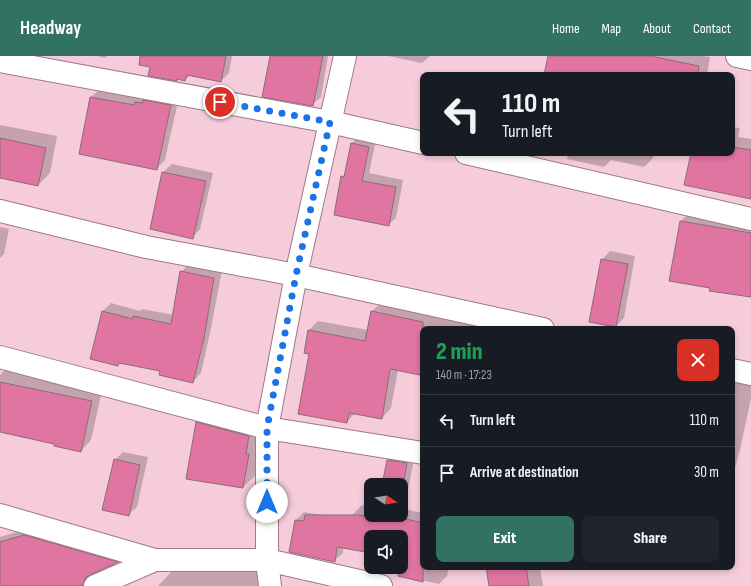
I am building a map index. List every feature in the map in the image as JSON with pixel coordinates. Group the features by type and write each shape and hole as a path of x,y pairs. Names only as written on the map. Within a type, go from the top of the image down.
{"street":[{"path":"270,586 267,560 267,428 296,275 345,56"},
{"path":"737,56 751,59"},
{"path":"0,61 330,122 420,142"},
{"path":"479,156 751,219"},
{"path":"0,211 146,247 296,275 529,326"},
{"path":"0,358 267,428 420,452"},
{"path":"735,371 751,374"},
{"path":"0,515 155,560 267,560 381,586"},
{"path":"94,586 155,560"}],"building":[{"path":"140,56 226,56 221,82 187,75 185,81 148,76 150,67 139,65"},
{"path":"270,56 323,56 313,106 262,97"},
{"path":"548,56 650,56 699,66 698,72 545,72"},
{"path":"90,97 134,105 135,102 143,103 143,100 171,105 157,170 79,154"},
{"path":"0,138 46,148 38,186 0,178"},
{"path":"351,143 369,147 362,181 396,187 389,226 334,215 341,176 344,177"},
{"path":"735,147 751,150 751,199 684,185 690,156 735,156"},
{"path":"162,172 206,181 193,239 150,229"},
{"path":"680,221 751,233 751,297 709,291 710,288 669,281"},
{"path":"601,259 628,264 616,326 589,322"},
{"path":"180,271 214,278 204,338 193,383 159,375 160,371 119,363 118,366 90,359 102,311 133,319 133,316 171,324"},
{"path":"371,311 423,322 423,326 420,326 420,375 390,369 382,419 349,413 347,423 298,414 309,354 304,353 308,330 365,341"},
{"path":"0,382 92,401 81,452 54,446 54,444 0,432"},
{"path":"196,422 249,436 246,454 249,454 243,488 186,479"},
{"path":"114,459 140,465 129,516 102,510"},
{"path":"387,460 407,463 404,478 383,478"},
{"path":"305,515 360,515 364,516 364,522 408,522 408,520 420,522 420,570 423,570 423,582 398,576 398,574 408,574 408,530 364,530 364,552 337,547 335,562 289,552 295,520 304,521"},
{"path":"24,535 118,562 85,578 83,586 0,586 0,542"},
{"path":"486,570 526,570 529,586 489,586"}],"route":[{"path":"220,102 330,122 296,275 267,428 267,502"}]}
